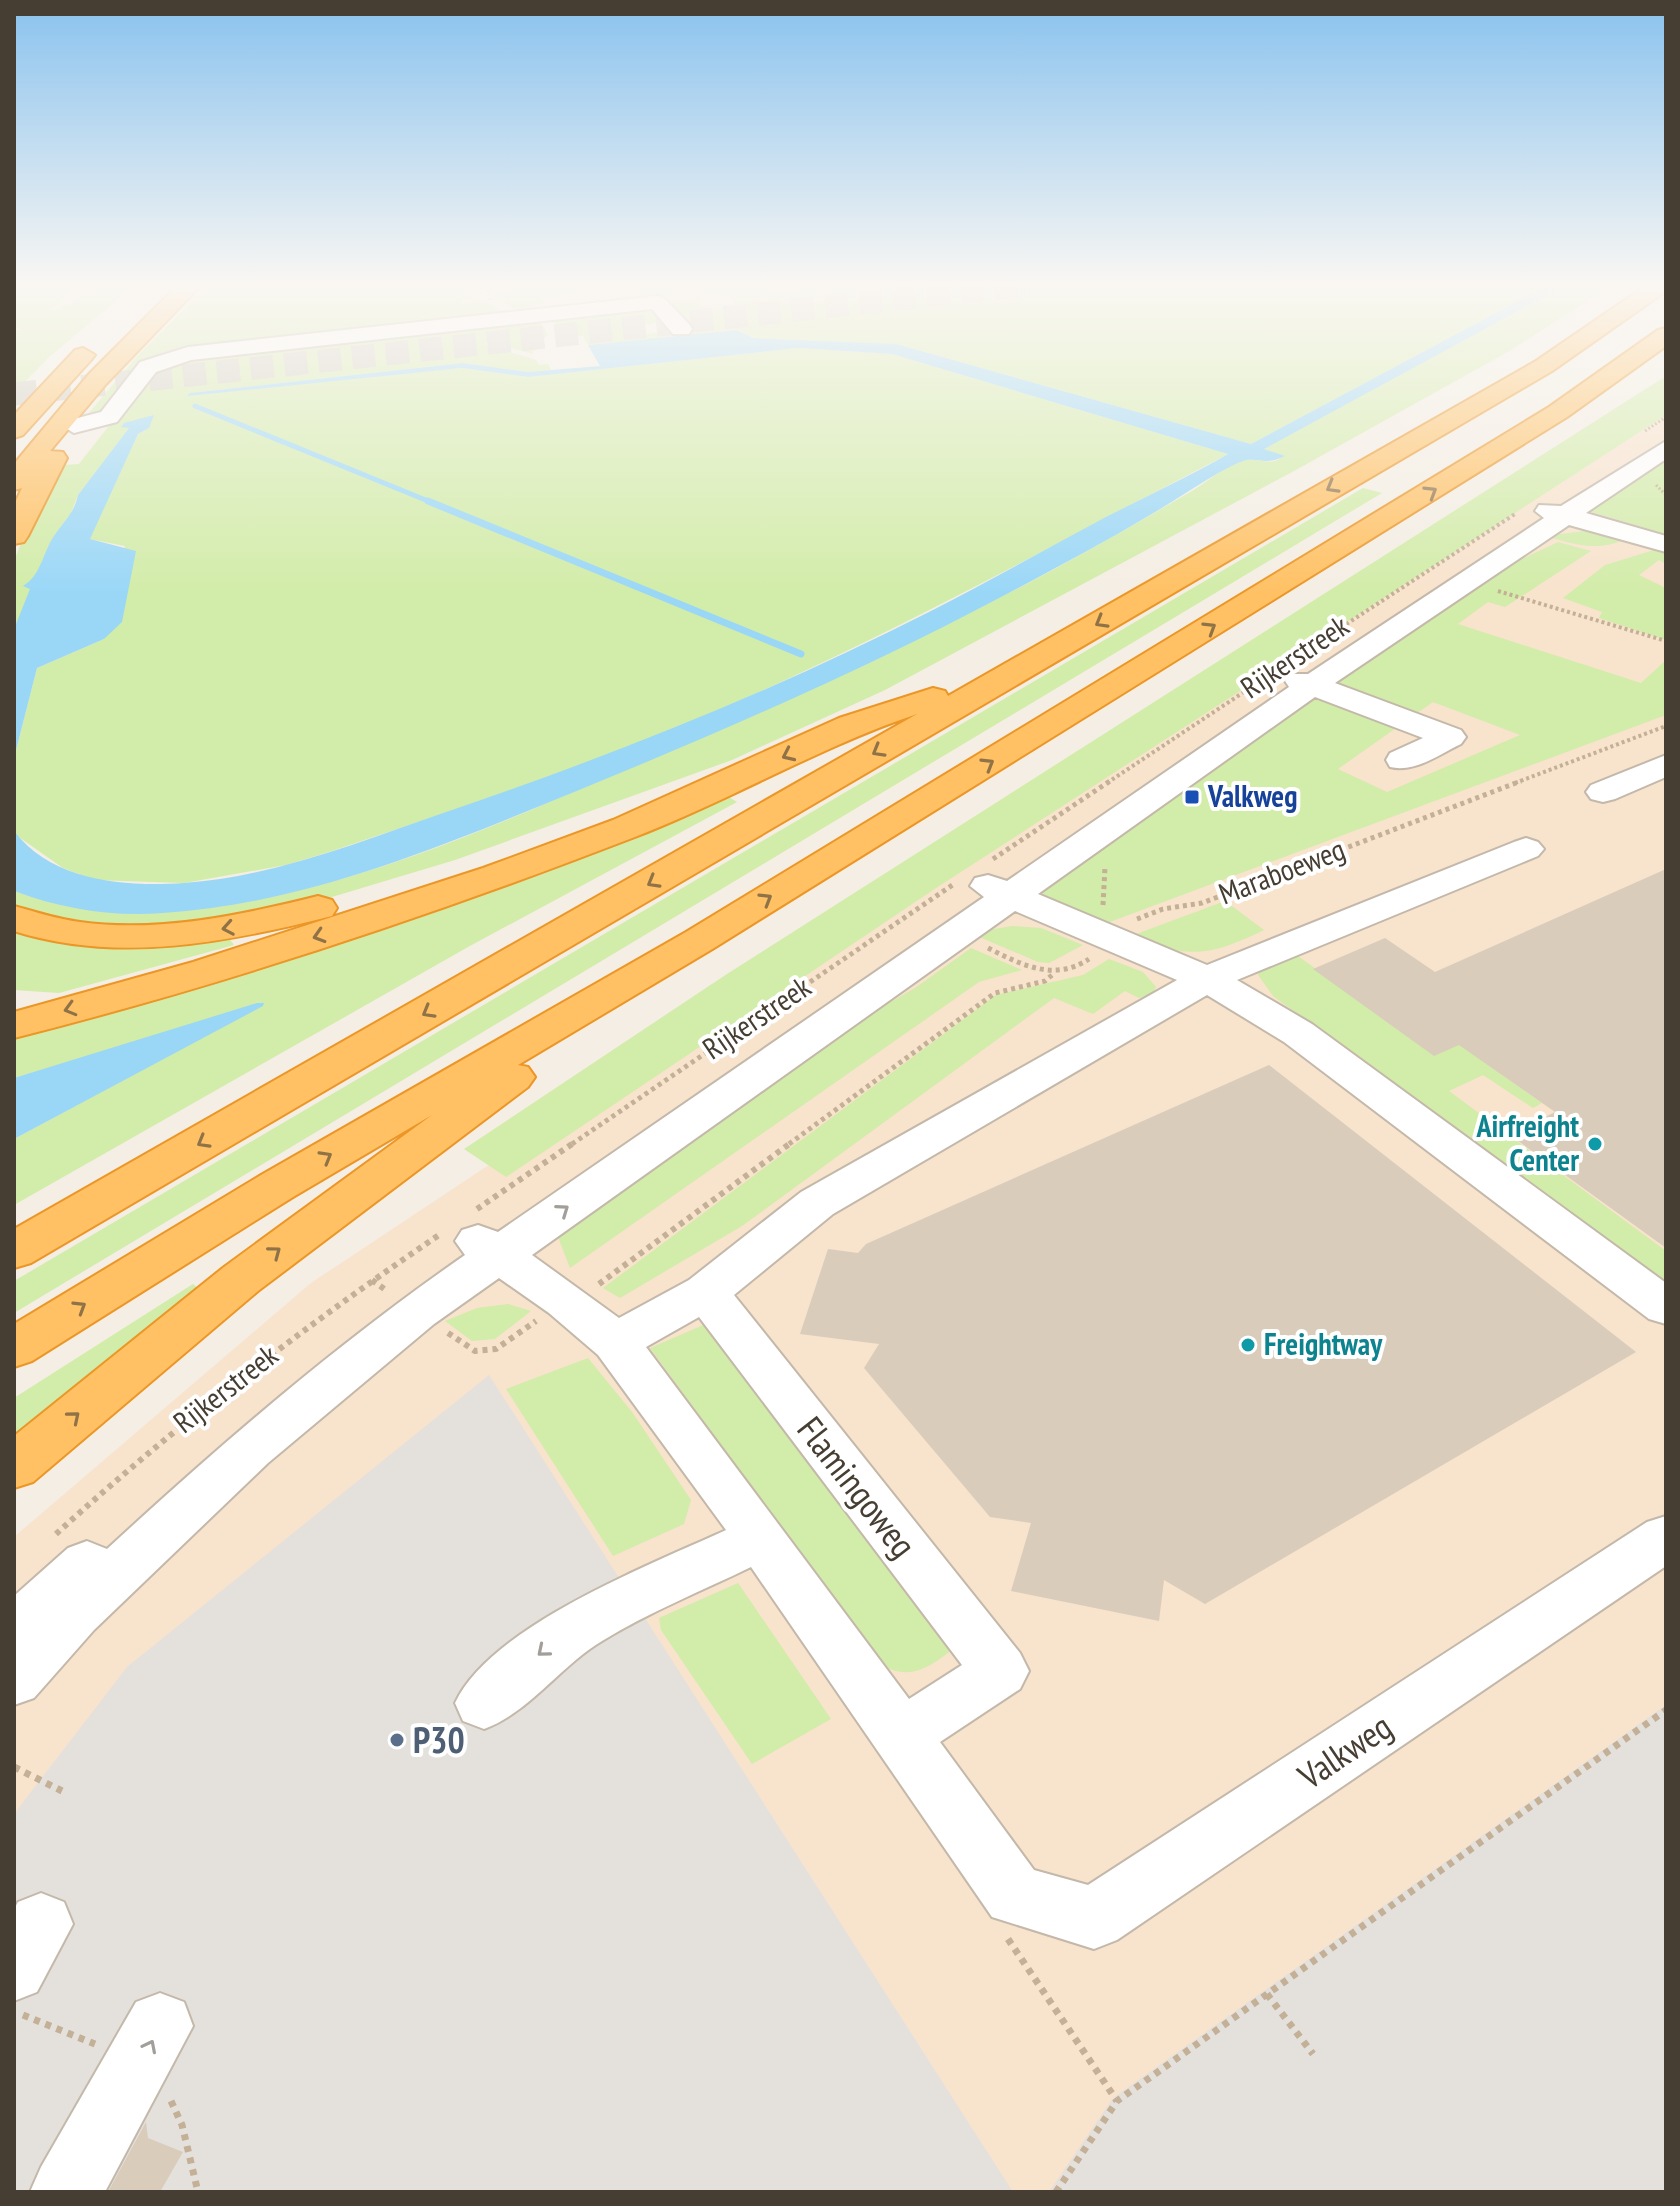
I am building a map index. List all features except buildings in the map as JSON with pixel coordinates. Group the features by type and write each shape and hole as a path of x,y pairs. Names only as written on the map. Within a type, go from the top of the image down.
{"highway":[{"path":"14,430 53,388"},
{"path":"14,482 97,388"},
{"path":"14,1251 1506,388"},
{"path":"14,1348 277,1186 700,940 1399,512 1592,388"},
{"path":"14,536 35,489 76,414"},
{"path":"14,1025 207,971 391,913 626,828 851,725 1018,670"},
{"path":"14,918 72,931 129,936 206,931 274,920 707,792"},
{"path":"14,1467 252,1270 700,940"}],"street":[{"path":"76,414 109,417 132,388"},
{"name":"Rijkerstreek","path":"1543,512 1666,432"},
{"name":"Rijkerstreek","path":"14,1630 392,1295 471,1235 933,922 988,879 1293,675 1449,576 1515,528 1666,448"},
{"path":"1543,512 1666,544"},
{"path":"1293,675 1450,737 1402,760"},
{"path":"1603,792 1666,765"},
{"path":"615,1342 706,1292 817,1203 1207,979 1526,849"},
{"path":"988,879 1111,940 1207,979 1298,1033 1666,1307"},
{"path":"471,1235 566,1301 615,1342 752,1526 1014,1895"},
{"name":"Rijkerstreek","path":"14,1680 74,1613 250,1449 417,1312 471,1235"},
{"name":"Flamingoweg","path":"706,1292 1000,1671 902,1735"},
{"path":"569,1604 719,1532 752,1526"},
{"path":"484,1703 551,1644 752,1526"},
{"name":"Valkweg","path":"1014,1895 1094,1918 1666,1538"},
{"path":"66,2192 160,2026"}],"path":[{"name":"Rijkerstreek","path":"47,1542 175,1429 299,1331 471,1235 933,922 988,879 1543,512"},
{"path":"1449,576 1666,641"},
{"name":"Maraboeweg","path":"566,1301 602,1283 995,993 1045,981 1052,975 1081,966 1141,916 1202,903 1666,726"},
{"path":"1106,857 1101,898 1111,940"},
{"path":"933,922 1030,969 1052,975"},
{"path":"1056,2192 1117,2101 1666,1710"},
{"path":"14,1767 62,1791"},
{"path":"1014,1895 1006,1937 1117,2101"},
{"path":"1267,1994 1313,2054"}],"shaded area":[{"path":"1666,396 1666,2192 14,2192 14,1537 311,1283 1082,772"},
{"name":"P30","path":"489,1375 1013,2192 14,2192 14,1814 127,1667"},
{"path":"1666,1705 1666,2192 1049,2192 1113,2098"}],"green space":[{"path":"110,388 126,388 101,416 87,415"},
{"path":"139,388 236,388 190,393 245,388 1006,388 1228,454 971,589 841,654 709,714 520,787 329,852 286,865 184,883 94,880 63,868 16,835 14,758 37,668 104,639 125,546 89,539 138,434 149,428 133,423 122,426 130,427 78,495 67,524 56,533 14,629 14,561 31,518 63,465 79,464"},
{"path":"1052,388 1356,388 1251,444"},
{"path":"1376,388 1443,388 885,690 732,760 455,860 272,915 205,926 78,925 14,910 14,891 96,909 185,910 278,895 372,870 465,837 555,800 964,615 1096,546 1232,465 1246,460 1270,462 1284,456 1263,449"},
{"path":"1647,388 1666,388 1666,415 933,890 506,1177 464,1149 727,974"},
{"path":"1666,458 1666,534 1581,509"},
{"path":"1363,488 1382,493 14,1313 14,1281"},
{"path":"1584,531 1624,540 1594,546 1545,536"},
{"path":"1558,542 1591,551 1505,607 1488,602 1458,624 1641,683 1666,660 1666,715 1107,923 1060,907 1037,889 1042,875 1507,566","holes":["1433,702 1520,735 1387,792 1338,769"]},
{"path":"1657,549 1666,552 1666,564 1659,560 1639,575 1666,588 1666,640 1599,618 1602,612 1563,598 1605,565"},
{"path":"727,796 737,802 468,947 14,1205 14,1139 264,1004 14,1078 14,1034"},
{"path":"1225,901 1264,930 1228,946 1198,952 1168,949 1131,936"},
{"path":"14,925 226,934 234,945 59,993 14,990"},
{"path":"1012,926 1041,928 1083,945 1049,963 1038,962 970,933"},
{"path":"971,948 1022,970 979,982 570,1268 556,1232 823,1041 915,988"},
{"path":"1291,951 1426,1048 1450,1038 1542,1103 1533,1108 1483,1075 1449,1091 1666,1251 1666,1285 1273,996 1258,975 1261,967"},
{"path":"1109,959 1143,972 1156,987 1153,993 1139,998 1125,991 1093,1014 1054,998 742,1226 620,1298 603,1288 996,995 1083,975"},
{"path":"193,1284 199,1289 14,1441 14,1398"},
{"path":"508,1304 531,1311 495,1339 472,1341 445,1321 477,1308"},
{"path":"708,1323 960,1644 932,1664 914,1672 893,1670 881,1665 650,1348"},
{"path":"588,1358 632,1412 691,1500 684,1524 613,1556 506,1389"},
{"path":"738,1583 831,1719 752,1764 661,1630 659,1618"}],"water":[{"path":"236,388 266,388 187,396 190,393"},
{"path":"1006,388 1052,388 1251,444 1356,388 1376,388 1264,449 1285,456 1271,461 1240,462 1078,556 900,648 741,722 479,831 323,884 270,898 217,907 163,913 106,913 50,903 14,891 14,831 30,848 49,861 92,878 138,884 184,883 284,866 508,791 691,721 871,641 1228,454"},
{"path":"154,415 149,428 138,434 90,539 136,551 122,622 104,639 37,668 14,758 14,629 30,589 23,586 38,569 78,495 129,428 121,427 124,423"},
{"path":"264,1003 14,1139 14,1078"}],"waterway":[{"path":"195,406 433,503"},
{"path":"428,501 801,654"}],"tunnel":[{"path":"14,394 70,388"}],"place":[{"name":"Valkweg","path":"1192,797"},
{"name":"Airfreight Center","path":"1595,1144"},
{"name":"Freightway","path":"1248,1345"},
{"name":"P30","path":"397,1740"}]}
